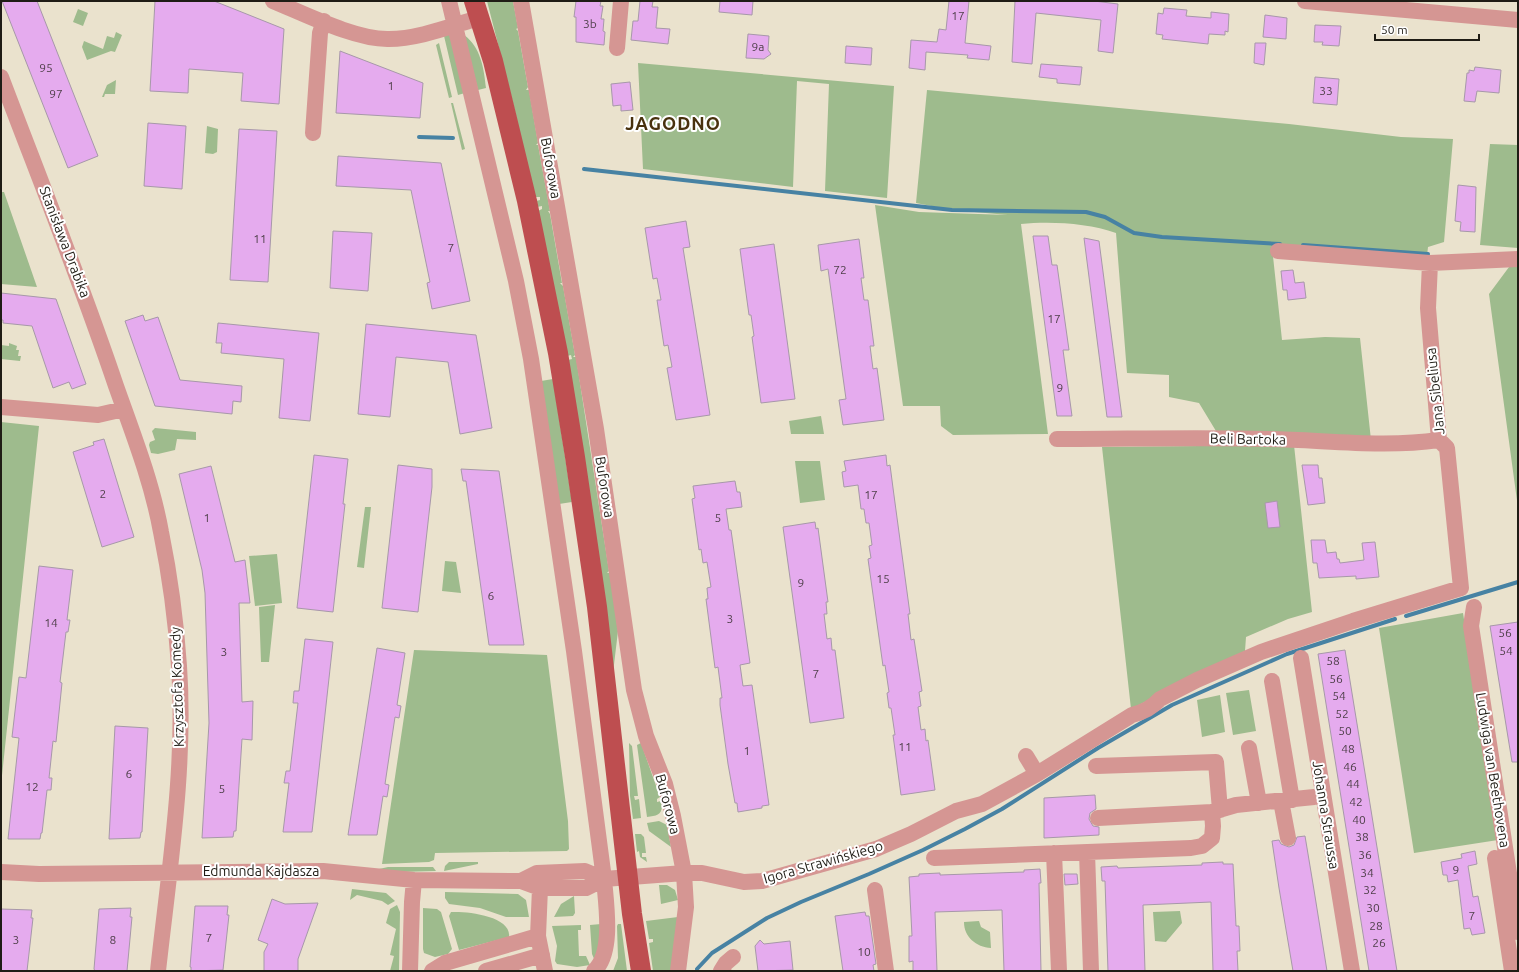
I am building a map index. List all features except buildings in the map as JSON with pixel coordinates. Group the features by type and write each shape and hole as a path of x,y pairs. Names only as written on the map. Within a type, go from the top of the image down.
{"main road":[{"name":"Buforowa","path":"477,10 493,61 527,201 559,360 597,607 641,971"}],"street":[{"path":"273,1 362,36 389,39 416,36 454,25 477,10"},
{"path":"448,1 515,274 531,359 574,651 604,879 607,945 601,964 594,971"},
{"name":"Buforowa","path":"521,1 594,417 634,690 646,736 665,784 674,816 684,873 686,907 678,971"},
{"path":"617,48 621,1"},
{"path":"1305,1 1518,20"},
{"path":"313,133 320,33 324,21"},
{"name":"Stanisława Drabika","path":"1,77 84,292 124,409"},
{"path":"1278,251 1430,263 1518,259"},
{"name":"Jana Sibeliusa","path":"1430,263 1428,308 1439,440 1447,448 1461,588"},
{"path":"1,407 98,415 124,409"},
{"name":"Krzysztofa Komedy","path":"124,409 142,461 161,530 172,592 179,659 180,720 178,777 158,971"},
{"name":"Beli Bartoka","path":"1057,439 1269,439 1334,443 1408,444 1439,440"},
{"name":"Igora Strawińskiego","path":"684,873 702,873 744,882 762,881 815,867 876,848 911,834 956,811 982,804 1037,774 1132,715 1154,706 1166,696 1239,661 1320,631 1461,588"},
{"name":"Ludwiga van Beethovena","path":"1474,607 1471,626 1518,932"},
{"name":"Johanna Straussa","path":"1342,971 1314,797 1296,660 1352,971"},
{"path":"1272,681 1286,800 1288,838"},
{"path":"1249,748 1259,803"},
{"path":"1026,756 1037,774"},
{"path":"934,858 961,851 1054,853 1191,848 1202,846 1212,838 1216,811 1216,762 1096,766"},
{"path":"1098,818 1216,811 1236,805 1314,797"},
{"path":"1087,852 1091,971"},
{"path":"1054,853 1059,971"},
{"path":"1495,858 1512,971"},
{"name":"Edmunda Kajdasza","path":"1,872 39,874 323,870 414,880 521,881 540,888 586,888 604,879 684,873"},
{"name":"Edmunda Kajdasza","path":"521,881 537,873 585,871 604,879"},
{"path":"410,971 414,880"},
{"path":"540,888 538,936 544,966"},
{"path":"875,890 886,971"},
{"path":"432,971 444,963 538,936"},
{"path":"721,971 726,963 733,957"},
{"path":"486,971 544,966 560,971"}],"green space":[{"path":"487,1 513,1 518,28 516,29 518,31 528,87 526,90 529,90 538,143 536,145 538,145 550,211 548,211 550,214 562,283 560,283 563,286 575,355 573,357 576,357 609,571 607,573 610,573 618,631 613,673 568,360 572,359 571,355 567,356 538,211 542,209 542,206 537,207 536,201 540,200 540,197 535,197"},
{"path":"78,9 88,13 83,26 73,22"},
{"path":"116,32 122,35 115,52 111,51 87,60 82,47 84,41 103,49 107,36 114,38"},
{"path":"450,34 465,93 458,95 444,36"},
{"path":"464,35 470,40 481,59 486,88 478,90"},
{"path":"439,43 452,97 449,98 436,45"},
{"path":"638,63 894,86 887,198 825,191 829,84 797,81 793,187 643,169"},
{"path":"116,80 115,94 105,94 104,97 102,97 107,85"},
{"path":"927,90 1289,124 1401,137 1453,139 1444,242 1428,247 1427,256 1272,247 1282,340 1325,337 1360,338 1371,440 1219,436 1199,403 1169,397 1169,375 1127,373 1116,233 1093,227 1069,224 1021,224 1048,434 953,435 941,426 940,406 903,406 875,205 919,212 1008,215 952,210 916,203"},
{"path":"451,103 453,103 465,149 462,150"},
{"path":"207,126 218,129 217,152 213,154 205,153"},
{"path":"1490,144 1518,145 1518,248 1480,245"},
{"path":"1,192 4,192 37,287 1,284"},
{"path":"1512,263 1518,263 1518,508 1489,294"},
{"path":"9,343 17,346 16,350 19,350 18,356 21,356 20,361 1,359 1,345 9,346"},
{"path":"553,379 572,502 559,504 541,381"},
{"path":"821,416 824,434 791,434 789,421"},
{"path":"1,422 39,426 1,785"},
{"path":"155,428 196,432 196,440 177,439 175,450 158,454 151,453 149,445 150,442 155,440 152,431"},
{"path":"1294,445 1312,612 1288,619 1246,637 1245,651 1131,709 1102,447"},
{"path":"795,461 820,461 825,500 800,503"},
{"path":"365,507 371,507 364,568 357,567"},
{"path":"277,554 282,603 255,606 249,556"},
{"path":"445,561 456,562 461,593 442,591"},
{"path":"275,605 269,662 261,662 259,607"},
{"path":"1463,613 1498,840 1414,853 1379,628"},
{"path":"414,650 547,655 568,821 569,849 567,851 435,853 434,860 429,862 382,864"},
{"path":"1249,690 1256,731 1233,735 1226,693"},
{"path":"1220,695 1225,732 1202,737 1197,700"},
{"path":"629,743 632,746 638,796 634,796 635,800 639,799 641,818 633,819 630,796"},
{"path":"641,743 660,797 657,799 657,802 661,801 662,805 661,812 659,814 647,817 637,745"},
{"path":"659,821 667,825 671,847 649,831 647,823"},
{"path":"635,834 641,834 644,837 646,853 642,853 642,857 646,857 647,862 640,857 639,851 637,852"},
{"path":"449,862 478,862 478,864 444,871 445,866"},
{"path":"388,867 433,867 436,871 399,872 379,869"},
{"path":"659,885 667,885 675,890 678,900 661,904"},
{"path":"352,889 386,893 395,901 388,905 382,901 357,895 350,900"},
{"path":"445,892 518,894 526,900 529,917 506,917 480,908 449,904 445,898"},
{"path":"574,896 575,913 573,916 554,917 561,904"},
{"path":"397,905 400,912 399,971 390,971 394,956 390,955 396,929 386,923 390,909"},
{"path":"423,908 437,909 441,912 452,949 448,954 435,957 424,953"},
{"path":"1180,911 1182,923 1166,942 1155,941 1153,912"},
{"path":"451,912 487,916 503,924 508,930 509,937 459,950 449,916"},
{"path":"678,917 671,971 653,971 649,943 653,942 653,939 649,939 646,921"},
{"path":"979,921 981,927 990,932 991,948 980,946 969,937 966,932 964,922"},
{"path":"601,924 601,944 595,961 592,954 590,925"},
{"path":"618,924 621,924 627,971 613,971 618,958"},
{"path":"581,925 581,930 578,930 579,956 586,956 590,965 577,967 557,964 555,961 557,946 552,926"}],"waterway":[{"path":"419,137 453,138"},
{"path":"584,169 952,210 1086,212 1105,217 1134,233 1162,237 1280,244"},
{"path":"1303,245 1428,254"},
{"path":"1406,616 1518,582"},
{"path":"697,969 712,953 767,918 923,850 965,829 1002,809 1098,748 1172,705 1287,654 1395,619"}],"district":[{"name":"JAGODNO","path":"673,124"}]}
